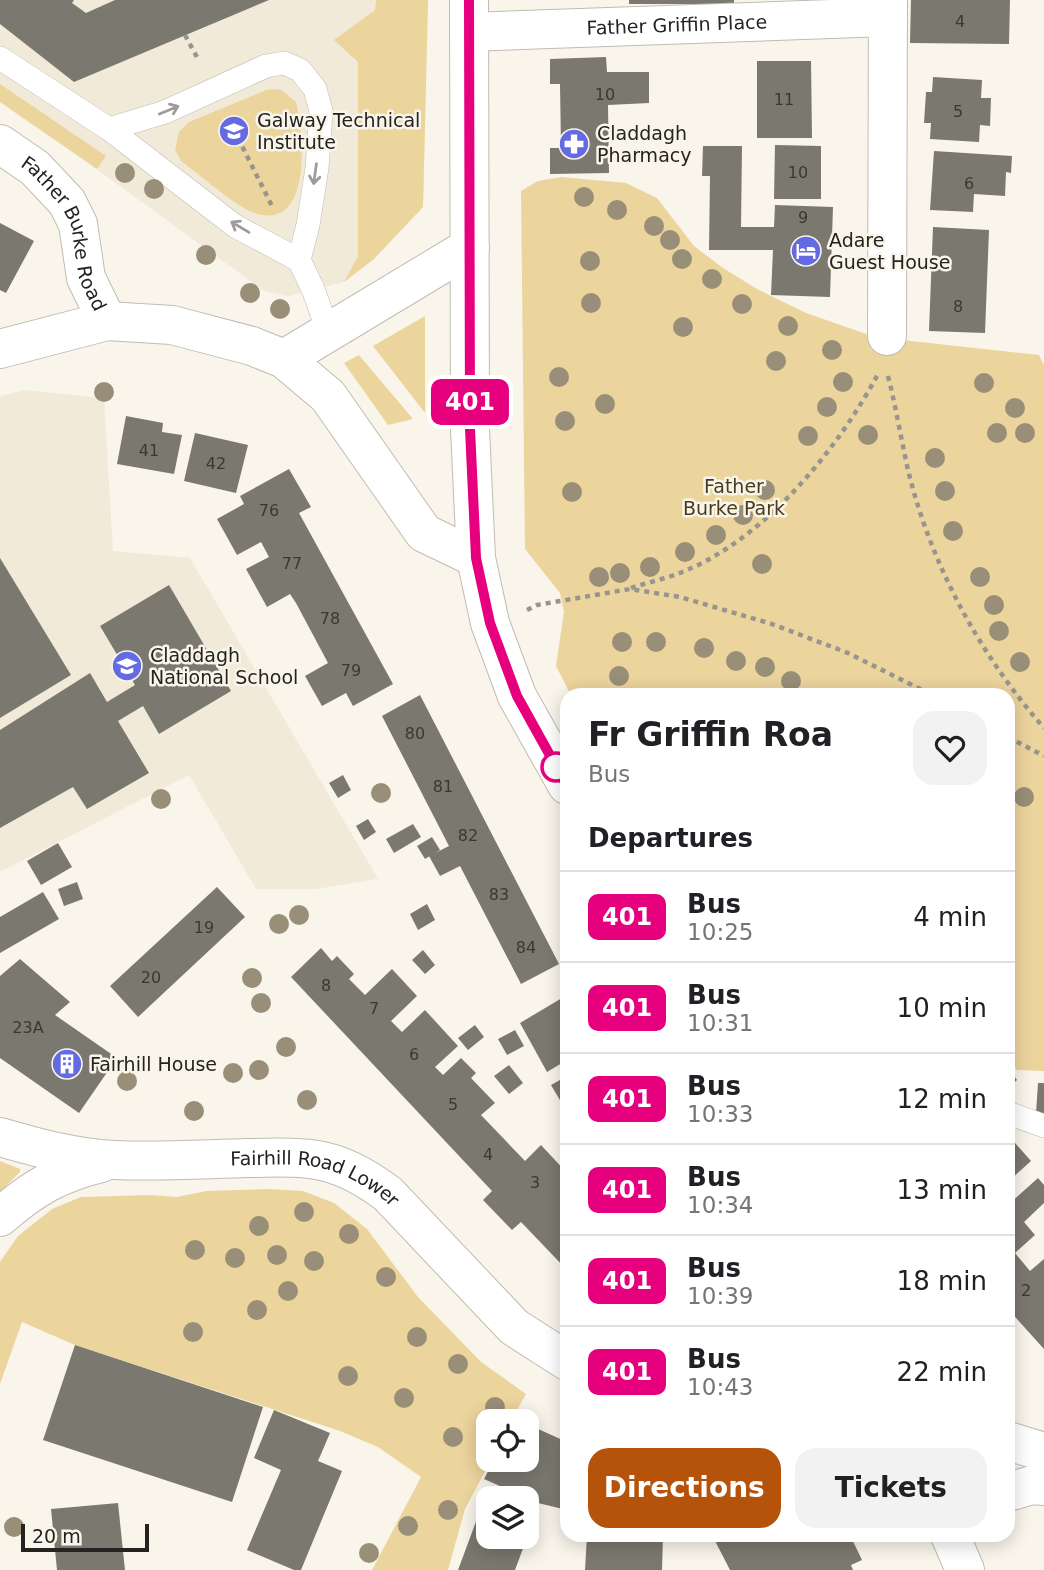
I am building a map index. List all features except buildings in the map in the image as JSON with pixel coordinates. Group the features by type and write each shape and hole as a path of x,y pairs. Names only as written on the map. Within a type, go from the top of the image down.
{"street":[{"name":"Father Griffin Place","path":"469,16 887,9 886,349"},
{"path":"469,16 470,429 476,558 490,623 517,696 560,773"},
{"name":"Father Burke Road","path":"0,144 35,168 67,202 78,224 86,278 107,321 172,325 253,346 284,359 328,396 424,533 476,558"},
{"path":"284,359 470,247"},
{"path":"0,349 107,321"},
{"name":"Fairhill Road Lower","path":"0,1137 49,1152 82,1158 286,1158 319,1160 339,1167 373,1183 388,1194 514,1327 560,1357"},
{"path":"0,1217 44,1183 78,1169 116,1160"},
{"path":"1015,1443 1044,1452"},
{"path":"1015,1490 1032,1485 1044,1486"},
{"path":"953,1542 965,1570"}],"lane":[{"path":"0,58 108,129 235,226 299,260 328,331"},
{"path":"108,129 165,112 266,66 284,63 300,71 315,89 321,111 317,168 308,225 299,260"},
{"path":"1015,1116 1044,1126"}],"path":[{"path":"185,35 299,260"},
{"path":"490,623 537,605 630,589 687,570 726,548 757,525 798,487 841,435 886,349"},
{"path":"886,349 908,472 934,549 962,611 992,661 1013,688"},
{"path":"630,589 681,597 772,624 848,653 918,688"},
{"path":"1015,691 1044,728"},
{"path":"1015,741 1044,756"}],"shaded area":[{"name":"Galway Technical Institute","path":"0,0 428,0 423,207 374,259 344,282 289,296 264,291 0,102"},
{"name":"Claddagh National School","path":"25,390 104,398 113,551 190,558 378,879 316,889 256,889 189,775 0,872 0,396"}],"green space":[{"path":"376,0 428,0 423,207 374,259 344,282 358,256 358,62 334,40 375,10"},
{"path":"0,84 106,156 97,169 0,102"},
{"path":"280,89 296,102 302,157 295,196 286,209 272,215 252,212 236,203 181,161 175,150 179,132 189,122 266,90"},
{"name":"Father Burke Park","path":"561,177 626,183 657,198 694,246 723,268 757,289 806,313 875,337 1039,355 1044,365 1044,1071 1017,1070 1015,1067 1015,688 567,688 556,666 564,612 560,593 525,549 521,191 538,181"},
{"path":"425,316 425,413 373,346"},
{"path":"359,355 413,419 388,425 344,363"},
{"path":"0,1161 20,1169 20,1172 0,1192"},
{"path":"206,1191 303,1191 334,1203 367,1229 418,1297 481,1362 526,1394 518,1409 476,1409 476,1472 485,1472 465,1509 448,1570 372,1570 421,1477 378,1447 340,1431 75,1345 22,1322 0,1384 0,1262 18,1236 52,1209 81,1197 177,1197"}],"bus line":[{"name":"401","path":"469,0 470,429 476,558 490,623 517,696 560,773"}],"place":[{"name":"Galway Technical Institute","path":"234,131"},
{"name":"Claddagh Pharmacy","path":"574,144"},
{"name":"Adare Guest House","path":"806,251"},
{"name":"Claddagh National School","path":"127,666"},
{"name":"Fairhill House","path":"67,1064"}]}
